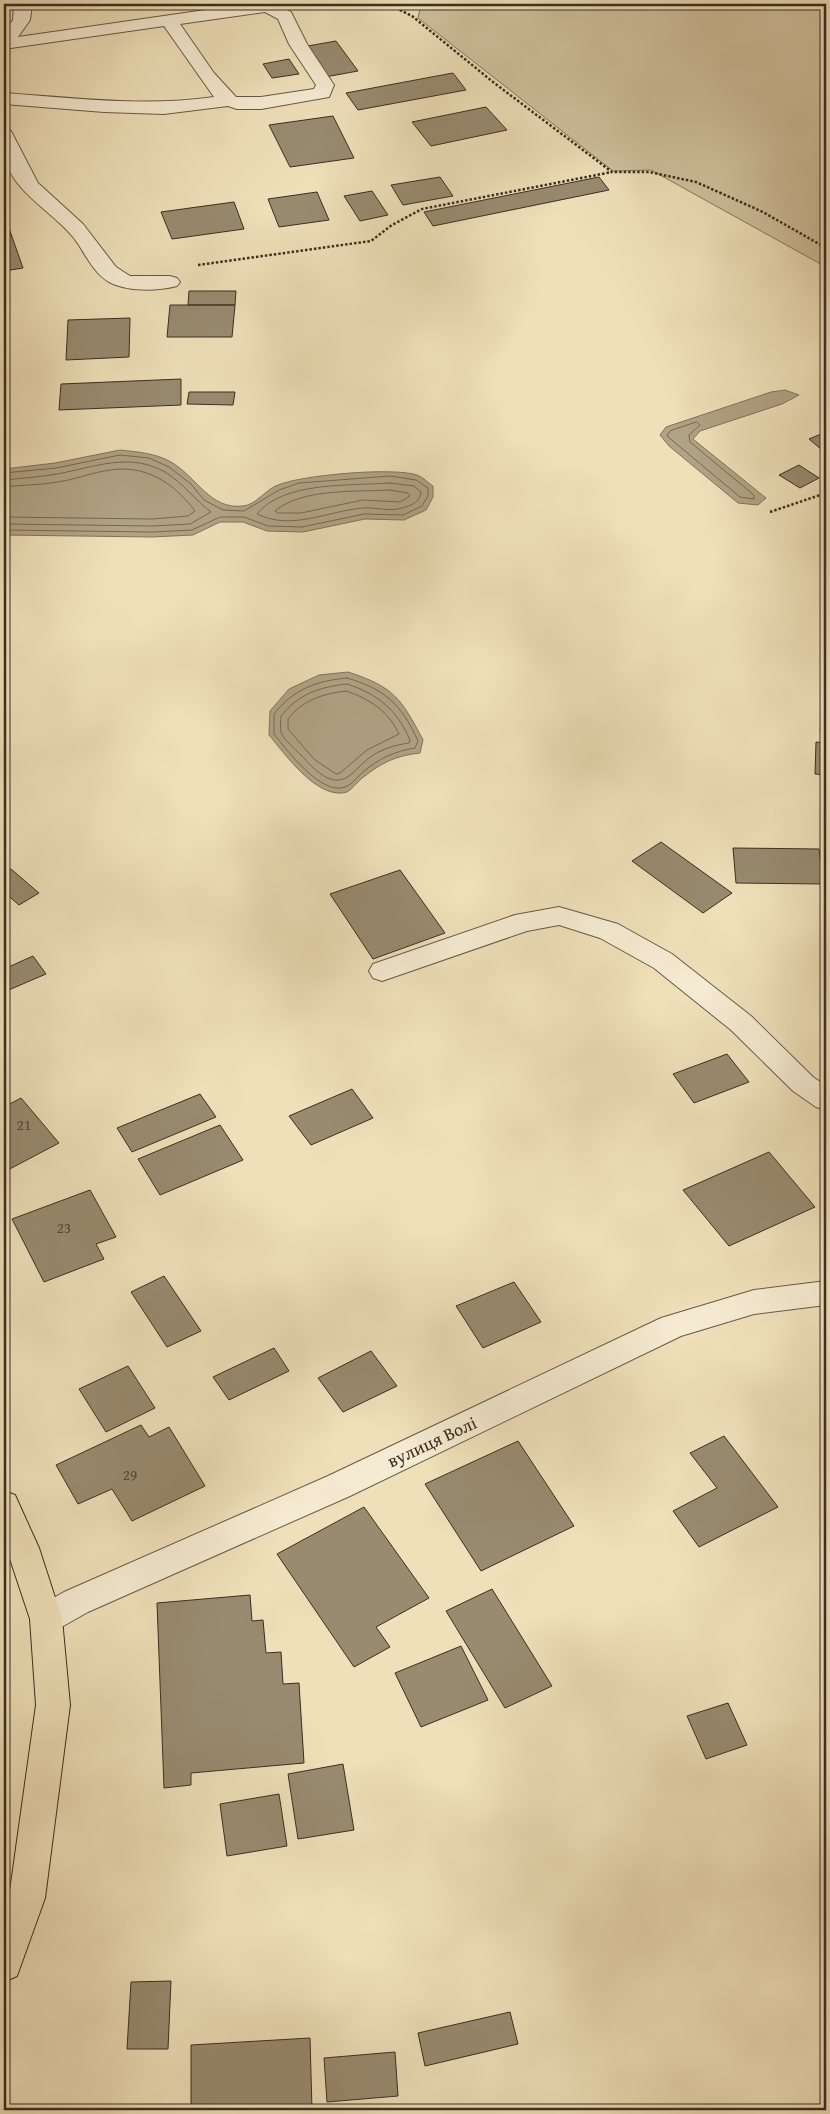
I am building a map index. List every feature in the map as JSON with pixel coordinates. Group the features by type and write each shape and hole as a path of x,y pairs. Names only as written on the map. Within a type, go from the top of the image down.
{"main road":[{"path":"4,1504 23,1548 46,1619 53,1705 27,1898 4,1964"}],"street":[{"path":"4,42 21,25 24,10 23,4"},
{"path":"4,42 268,6 285,16 298,44 325,85 322,93 289,99 245,104 228,101 166,108 107,107 4,99"},
{"path":"169,20 216,89 228,101"},
{"path":"4,135 27,181 48,205 75,227 97,259 112,274 124,282 170,282"},
{"path":"382,971 524,922 560,916 609,931 663,961 741,1023 803,1084 826,1100"},
{"name":"вулиця Волі","path":"46,1619 76,1602 339,1486 672,1327 754,1302 826,1293"}],"path":[{"path":"268,6 394,7 422,4"},
{"path":"394,7 412,16 493,82 612,172"},
{"path":"195,265 362,244 371,241 392,225 422,209 612,172 649,172 696,182 763,212 826,248"},
{"path":"770,512 826,493"}],"shaded area":[{"path":"472,4 826,4 826,267 651,170 613,171 418,18 420,9"}],"water":[{"path":"785,390 799,395 782,404 700,431 693,439 766,498 758,505 738,503 669,446 660,435 666,427 771,392"},
{"path":"120,450 153,455 171,462 213,498 231,506 248,505 274,487 290,481 326,475 369,472 417,475 433,486 433,497 426,510 404,520 365,519 303,532 267,531 243,522 220,522 193,535 152,537 4,535 4,469 55,463"},
{"path":"348,672 376,683 394,696 402,704 423,740 420,753 388,761 368,773 347,792 336,793 325,790 303,774 269,735 270,711 289,689 319,675"}],"building":[{"path":"336,41 358,71 325,77 302,47"},
{"path":"289,59 299,74 272,78 263,64"},
{"path":"453,73 466,90 358,110 346,93"},
{"path":"486,107 507,130 431,146 412,122"},
{"path":"333,116 354,158 290,167 269,125"},
{"path":"440,177 453,196 403,205 391,185"},
{"path":"599,177 609,190 433,226 424,212"},
{"path":"372,191 388,215 360,221 344,196"},
{"path":"317,192 329,220 279,227 268,199"},
{"path":"234,202 244,229 172,239 161,212"},
{"path":"4,214 23,268 4,271"},
{"path":"189,291 236,291 235,305 188,305"},
{"path":"170,305 235,305 232,337 167,337"},
{"path":"130,318 129,357 66,360 68,320"},
{"path":"181,379 181,405 59,410 61,384"},
{"path":"189,392 235,392 233,405 187,404"},
{"path":"826,432 826,448 822,450 809,439"},
{"path":"799,465 819,478 800,488 779,475"},
{"path":"823,707 826,707 826,732 820,731"},
{"path":"816,742 826,743 826,775 815,774"},
{"path":"661,842 732,893 703,913 632,861"},
{"path":"733,848 819,849 824,884 736,883"},
{"path":"11,869 39,893 19,905 4,892 4,873"},
{"path":"400,870 445,933 373,959 330,894"},
{"path":"33,956 46,974 4,992 4,969"},
{"path":"727,1054 749,1082 694,1103 673,1074"},
{"path":"352,1089 373,1118 311,1145 289,1116"},
{"path":"200,1094 216,1117 132,1152 117,1128"},
{"path":"21,1098 59,1143 4,1172 4,1107"},
{"path":"220,1125 243,1160 160,1195 138,1159"},
{"path":"769,1152 815,1207 729,1246 683,1190"},
{"path":"90,1190 116,1237 96,1244 104,1259 44,1282 12,1219"},
{"path":"164,1276 201,1331 167,1347 131,1292"},
{"path":"514,1282 541,1322 483,1348 456,1306"},
{"path":"274,1348 289,1371 229,1400 213,1377"},
{"path":"371,1351 397,1386 343,1412 318,1378"},
{"path":"128,1366 155,1408 106,1432 79,1389"},
{"path":"141,1425 149,1437 169,1427 205,1486 132,1521 112,1489 78,1504 56,1465"},
{"path":"724,1436 778,1507 699,1547 673,1511 717,1488 690,1453"},
{"path":"518,1441 574,1526 481,1571 425,1484"},
{"path":"364,1507 429,1598 376,1627 390,1647 354,1667 277,1554"},
{"path":"492,1589 552,1686 505,1708 446,1611"},
{"path":"250,1595 252,1621 263,1620 266,1653 281,1652 283,1684 299,1683 304,1763 191,1773 191,1785 164,1788 157,1603"},
{"path":"461,1646 488,1700 421,1727 395,1673"},
{"path":"728,1703 747,1745 706,1759 687,1716"},
{"path":"343,1764 354,1830 298,1839 288,1774"},
{"path":"279,1794 287,1846 227,1856 220,1804"},
{"path":"171,1981 168,2049 127,2049 131,1982"},
{"path":"510,2012 518,2044 425,2066 418,2033"},
{"path":"310,2038 312,2110 191,2110 191,2045"},
{"path":"395,2052 398,2096 327,2102 324,2058"}]}
